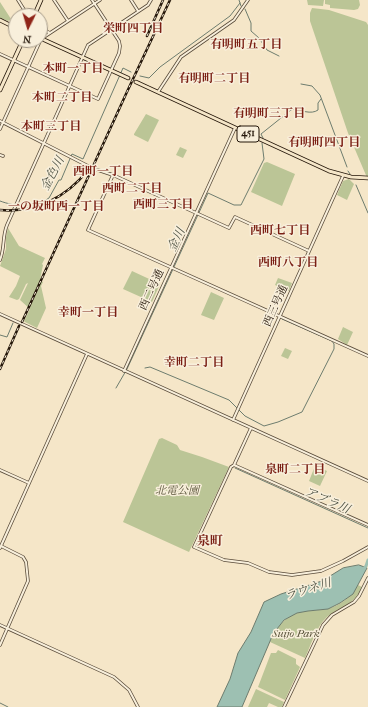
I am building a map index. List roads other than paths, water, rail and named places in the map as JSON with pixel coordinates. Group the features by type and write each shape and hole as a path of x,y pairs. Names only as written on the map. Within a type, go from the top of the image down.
{"highway":[{"path":"48,42 128,78"},
{"path":"0,90 19,48"},
{"name":"451","path":"136,82 329,171 342,176 368,178"}],"street":[{"path":"54,0 68,21"},
{"path":"0,54 98,98 119,53 120,46 119,41 92,0"},
{"path":"50,33 100,0"},
{"path":"131,0 138,11"},
{"path":"0,260 4,249 6,228 90,44 148,5 151,0"},
{"path":"158,93 181,57 234,20 248,0"},
{"path":"0,129 37,48"},
{"path":"0,121 81,162 229,228 235,217 309,251"},
{"name":"西二号通","path":"124,371 235,128"},
{"path":"112,175 88,230 368,356"},
{"name":"西三号通","path":"233,420 342,176"},
{"path":"0,314 368,481"},
{"path":"0,645 28,580 26,562 23,557 0,547 87,354"},
{"path":"251,428 194,547 224,560 248,563 268,572 292,575 320,571 368,548"},
{"path":"234,465 368,525"},
{"path":"0,470 29,483"},
{"path":"284,707 324,625 332,615 354,602 359,596 368,578"},
{"path":"0,625 114,677 129,690 138,707"}],"water":[{"path":"359,565 367,568 353,594 328,609 297,613 284,620 273,634 242,707 217,707 230,679 238,653 251,632 264,602 281,594 322,581 343,568"}],"waterway":[{"name":"金色川","path":"239,0 241,6"},
{"name":"金色川","path":"140,76 149,78 160,67 230,16 240,3"},
{"path":"245,9 251,23 251,31 259,38 267,50 279,56"},
{"name":"金色川","path":"0,201 25,206 37,204 49,198 59,180 61,180 72,154 83,159 123,68 131,72"},
{"path":"301,84 312,86 320,95 347,167"},
{"name":"金川","path":"263,138 261,134 291,110 293,109 309,112 318,110 318,103 321,99"},
{"name":"金川","path":"116,388 127,369 208,193 234,205 241,205 264,159 262,143"},
{"path":"356,185 368,213"},
{"path":"145,368 150,367 229,400 245,416 264,426 278,422 302,412 334,349 334,344 332,341 282,319"},
{"path":"0,335 7,337 13,323"},
{"name":"アブラ川","path":"235,468 368,528"},
{"name":"ラウネ川","path":"363,570 368,560"},
{"path":"0,703 8,707"}],"tunnel":[{"path":"128,78 136,82"}],"railway":[{"path":"147,36 163,0"},
{"path":"22,322 170,0"},
{"path":"0,210 25,209 49,202 70,188 88,170"},
{"path":"0,369 19,326"}],"district":[{"name":"栄町四丁目","path":"133,29"},
{"name":"有明町五丁目","path":"246,45"},
{"name":"本町一丁目","path":"73,69"},
{"name":"有明町二丁目","path":"214,79"},
{"name":"本町二丁目","path":"62,98"},
{"name":"有明町三丁目","path":"269,114"},
{"name":"本町三丁目","path":"51,127"},
{"name":"有明町四丁目","path":"324,143"},
{"name":"西町一丁目","path":"103,172"},
{"name":"西町二丁目","path":"132,189"},
{"name":"西町三丁目","path":"163,205"},
{"name":"一の坂町西一丁目","path":"56,207"},
{"name":"西町七丁目","path":"280,231"},
{"name":"西町八丁目","path":"288,263"},
{"name":"幸町一丁目","path":"88,313"},
{"name":"幸町二丁目","path":"194,363"},
{"name":"泉町二丁目","path":"295,470"},
{"name":"泉町","path":"210,542"}],"park label":[{"name":"北電公園","path":"177,491"},
{"name":"Suijo Park","path":"296,634"}]}
